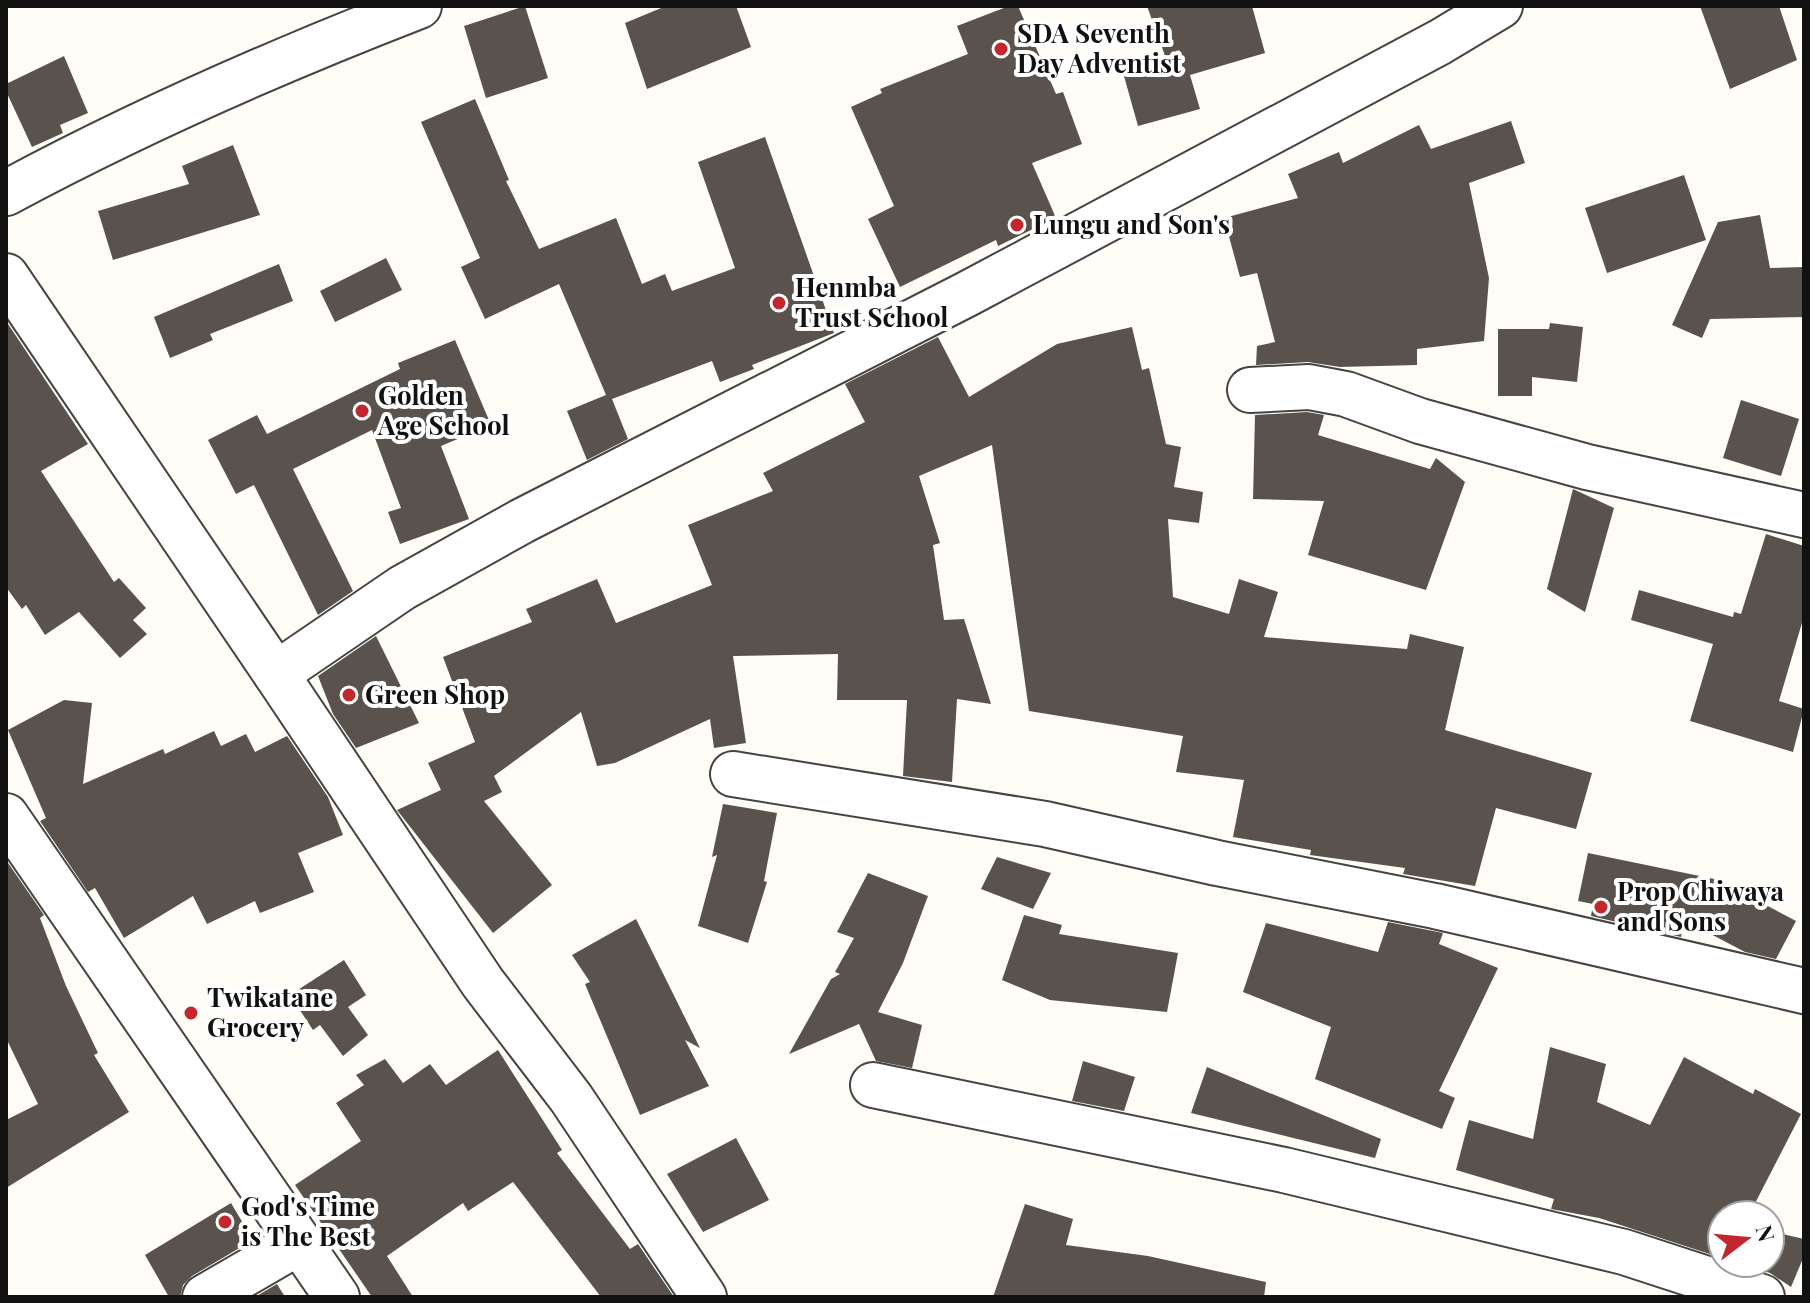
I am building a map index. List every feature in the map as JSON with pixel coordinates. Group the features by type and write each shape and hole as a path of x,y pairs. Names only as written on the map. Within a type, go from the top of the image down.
{"street":[{"path":"6,193 133,126 297,54 419,6"},
{"path":"276,674 402,588 522,521 967,294 1440,42 1500,6"},
{"path":"6,276 483,983 571,1098 704,1297"},
{"path":"1250,390 1309,387 1346,394 1420,421 1587,467 1804,515"},
{"path":"733,774 1045,824 1217,863 1435,906 1804,991"},
{"path":"6,816 337,1297"},
{"path":"873,1085 1299,1173 1624,1252 1762,1297"},
{"path":"205,1297 298,1243"}],"building":[{"path":"525,6 548,78 486,98 464,26"},
{"path":"666,6 736,6 751,47 647,89 625,23"},
{"path":"1009,6 1018,6 1056,94 1063,92 1082,144 1032,163 1056,218 998,246 996,240 900,287 868,219 894,206 851,107 882,93 880,89 968,54 957,26"},
{"path":"1147,6 1252,6 1265,53 1190,75 1200,109 1138,126 1124,76 1168,64"},
{"path":"1700,6 1779,6 1797,60 1730,89"},
{"path":"64,56 88,113 60,125 63,133 32,147 6,91 6,84"},
{"path":"475,99 509,180 506,181 539,249 616,218 642,284 665,274 672,291 735,268 698,162 765,137 834,333 752,365 754,369 720,382 712,361 612,399 628,439 587,460 567,411 606,395 559,284 485,319 461,267 480,258 421,122"},
{"path":"1511,121 1525,163 1469,183 1489,278 1484,341 1417,349 1417,365 1340,367 1308,362 1256,365 1257,346 1275,342 1257,273 1240,277 1224,218 1298,198 1288,174 1339,152 1343,163 1419,125 1431,149"},
{"path":"233,145 260,215 113,260 98,211 189,184 182,166"},
{"path":"1684,175 1706,240 1607,273 1585,208"},
{"path":"1760,215 1770,268 1804,267 1804,317 1710,319 1702,338 1672,325 1718,222"},
{"path":"386,258 402,290 335,322 320,291"},
{"path":"279,264 293,301 210,334 213,340 170,358 154,317"},
{"path":"6,321 88,444 41,471 114,582 119,578 146,608 133,620 147,634 120,658 79,612 45,635 26,605 22,609 6,587"},
{"path":"1550,323 1583,327 1577,382 1532,377 1532,396 1498,396 1498,329 1549,329"},
{"path":"1132,327 1142,370 1149,368 1166,444 1181,447 1174,487 1203,492 1199,523 1168,519 1173,597 1229,614 1239,579 1278,592 1264,637 1407,649 1410,634 1464,647 1445,730 1592,773 1576,829 1496,808 1475,886 1403,874 1405,868 1310,855 1311,850 1233,837 1244,780 1176,772 1183,736 1029,711 992,445 919,476 940,543 933,545 944,620 964,619 991,704 957,699 952,782 903,776 907,700 837,700 838,654 733,656 746,743 714,748 710,719 615,763 597,766 581,712 494,776 502,792 484,801 552,885 493,933 397,810 441,790 428,763 475,742 443,657 532,622 526,609 597,579 616,623 712,585 688,525 773,491 763,473 865,422 845,384 938,337 969,397 1057,344"},
{"path":"455,340 491,425 441,446 469,519 400,544 388,512 401,508 372,430 293,469 353,591 318,615 254,485 236,494 208,440 257,415 267,434 400,369 398,363"},
{"path":"1741,400 1799,419 1781,476 1723,458"},
{"path":"1307,412 1324,415 1318,435 1430,469 1436,458 1465,482 1426,590 1308,555 1324,501 1253,499 1255,415"},
{"path":"1573,489 1614,508 1585,612 1547,589"},
{"path":"1766,534 1804,546 1804,616 1779,701 1804,709 1793,752 1690,721 1713,644 1631,620 1639,590 1733,617 1734,612 1741,614"},
{"path":"376,636 419,723 356,748 333,714 318,676"},
{"path":"64,700 92,703 83,784 163,749 165,754 214,731 221,746 246,734 255,752 287,736 328,797 343,835 298,853 314,892 260,913 255,901 207,924 193,896 124,938 95,888 88,892 40,821 46,818 8,730"},
{"path":"723,804 777,813 764,881 767,882 748,943 698,926 717,855 712,857"},
{"path":"1588,853 1719,880 1796,921 1776,959 1745,952 1684,920 1681,937 1591,916 1593,904 1578,901"},
{"path":"997,857 1051,873 1033,909 981,889"},
{"path":"6,860 44,915 40,918 66,986 98,1053 94,1055 129,1112 6,1188 6,1120 38,1104 6,1038"},
{"path":"868,873 928,896 903,963 878,1012 922,1025 912,1068 876,1061 859,1024 789,1054 831,979 840,974 835,972 854,938 837,932"},
{"path":"1024,915 1062,925 1059,934 1178,953 1167,1012 1050,1000 1002,980"},
{"path":"636,919 700,1048 685,1040 709,1086 640,1115 585,984 590,982 572,955"},
{"path":"1388,922 1443,933 1439,944 1498,968 1439,1091 1455,1098 1442,1129 1315,1079 1331,1027 1243,992 1266,923 1378,952"},
{"path":"344,960 366,995 348,1007 368,1035 343,1056 320,1025 313,1030 290,995"},
{"path":"1550,1047 1606,1064 1597,1102 1650,1125 1684,1057 1753,1094 1755,1089 1801,1114 1757,1199 1706,1199 1706,1253 1599,1218 1551,1209 1554,1199 1456,1170 1469,1120 1533,1139"},
{"path":"498,1050 562,1150 557,1153 630,1249 638,1244 674,1297 601,1297 513,1182 468,1211 463,1203 387,1256 413,1297 372,1297 295,1185 361,1141 336,1103 364,1085 356,1075 385,1059 403,1083 430,1064 446,1085"},
{"path":"1083,1061 1135,1077 1124,1111 1072,1101"},
{"path":"1207,1067 1381,1139 1375,1158 1191,1113"},
{"path":"736,1138 769,1200 703,1232 667,1174"},
{"path":"231,1203 253,1240 192,1276 183,1285 180,1297 169,1297 145,1255"},
{"path":"1025,1204 1073,1219 1066,1245 1148,1256 1266,1282 1264,1297 993,1297"},
{"path":"1786,1235 1804,1239 1804,1256 1791,1287 1779,1279 1786,1279"},
{"path":"277,1284 285,1297 255,1297"}],"place":[{"name":"SDA Seventh Day Adventist","path":"1001,49"},
{"name":"Lungu and Son's","path":"1017,225"},
{"name":"Henmba Trust School","path":"779,303"},
{"name":"Golden Age School","path":"362,411"},
{"name":"Green Shop","path":"349,695"},
{"name":"Prop Chiwaya and Sons","path":"1601,907"},
{"name":"Twikatane Grocery","path":"191,1013"},
{"name":"God's Time is The Best","path":"225,1222"}]}
